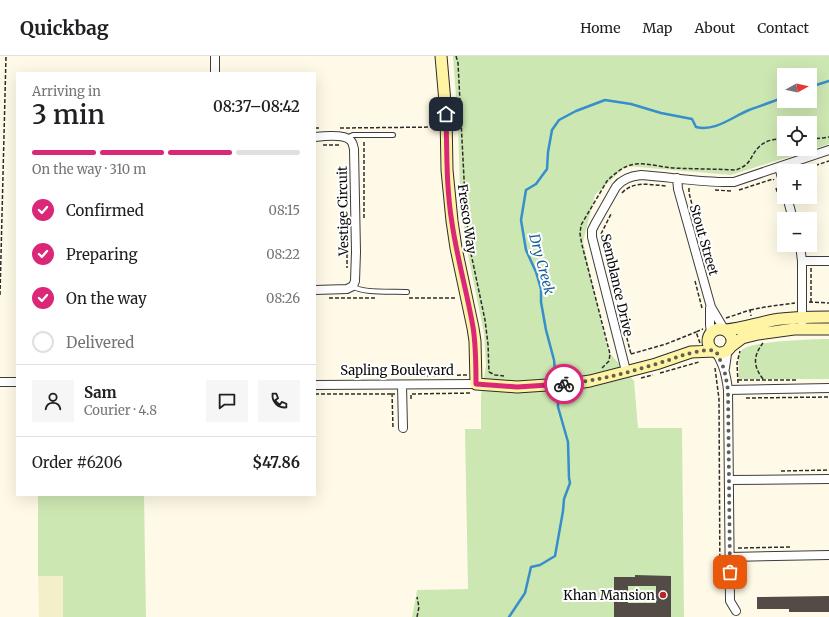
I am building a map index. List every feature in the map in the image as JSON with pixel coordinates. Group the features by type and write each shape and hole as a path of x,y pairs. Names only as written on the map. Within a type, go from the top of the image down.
{"street":[{"path":"215,56 215,72"},
{"name":"Fresco Way","path":"442,56 447,128 447,170 452,221 456,248 473,328 475,348 475,389"},
{"path":"316,136 341,136 347,138"},
{"name":"Vestige Circuit","path":"347,138 354,147 356,258 353,286"},
{"name":"Semblance Drive","path":"788,164 829,150"},
{"name":"Semblance Drive","path":"626,372 592,242 592,230 616,187 626,178 641,175 734,182 777,168"},
{"name":"Stout Street","path":"677,178 678,188 710,307 710,334"},
{"path":"801,252 802,323"},
{"path":"802,261 829,261"},
{"path":"316,290 343,290 353,286"},
{"name":"Stout Street","path":"710,307 724,330"},
{"path":"715,351 725,352 738,341 747,337 829,317"},
{"path":"736,611 730,601 728,390 722,363 709,344 710,334 718,329 735,329 772,320 829,328"},
{"path":"724,330 732,337 732,344 727,354 725,371"},
{"name":"Sapling Boulevard","path":"691,352 710,334"},
{"name":"Sapling Boulevard","path":"316,384 402,385 475,389 494,380 517,387 577,383 656,364 691,352 715,351"},
{"path":"0,382 16,382"},
{"path":"402,385 407,394 403,428"},
{"path":"728,390 829,388"},
{"path":"728,480 829,479"},
{"path":"730,557 829,555"}],"lane":[{"path":"347,138 353,135 393,135"},
{"path":"353,286 364,291 407,292"}],"path":[{"path":"0,295 6,56"},
{"path":"456,56 458,63 465,198 469,244 485,320 489,372 494,380"},
{"path":"336,128 462,127"},
{"path":"316,128 322,128"},
{"path":"364,135 364,222"},
{"path":"817,138 829,137"},
{"path":"599,370 609,361 610,354 580,234 581,225 607,181 613,175 635,164 673,168 736,170 742,168 752,159 758,147 768,141 777,139"},
{"path":"322,145 342,145 347,148 364,147"},
{"path":"817,165 829,161"},
{"path":"715,190 727,191 741,189 773,179 777,187"},
{"path":"620,195 626,188 642,184 690,188 689,192 704,251"},
{"path":"600,235 611,214"},
{"path":"608,264 631,354"},
{"path":"811,302 811,268 817,268"},
{"path":"750,310 781,304 811,302 829,303"},
{"path":"622,356 666,344 696,332"},
{"path":"758,344 763,343 758,350 755,360 758,372 763,380"},
{"path":"660,373 700,361"},
{"path":"714,367 719,399 720,588"},
{"path":"637,379 652,376"},
{"path":"738,380 800,380"},
{"path":"316,394 407,394 475,389"},
{"path":"392,394 393,428"},
{"path":"407,394 411,401"},
{"path":"746,398 829,397"},
{"path":"775,471 829,470"},
{"path":"738,548 791,547"},
{"path":"417,597 419,607 417,617"}],"shaded area":[{"path":"63,575 63,617 39,617 38,576"}],"green space":[{"path":"453,56 829,56 829,144 817,148 817,116 777,116 777,156 791,156 731,175 626,166 595,195 583,242 608,351 634,381 638,428 682,428 684,617 412,617 417,590 468,589 465,429 481,429 481,396 486,365 484,333 466,245 460,190 458,124"},
{"path":"829,339 829,379 739,379 739,357 741,351 746,348 755,345 782,341"},
{"path":"38,496 144,496 146,617 63,617 63,576 38,576"}],"building":[{"name":"Khan Mansion","path":"635,575 671,576 671,617 614,617 614,577 635,577","holes":["628,586 656,586 656,603 628,603"]},
{"path":"829,596 829,612 789,612 789,609 757,609 757,597"}],"waterway":[{"name":"Dry Creek","path":"817,85 829,81"},
{"name":"Dry Creek","path":"556,381 554,360 546,330 541,302 541,289 536,272 526,250 521,220 526,190 536,184 547,169 552,130 559,120 576,111 605,100 631,104 661,113 692,119 696,127 703,128 717,126 749,110 777,100"},
{"name":"Dry Creek","path":"509,617 525,593 531,567 540,565 555,556 564,499 570,483 568,442 558,407 557,388"}],"way so far":[{"path":"564,384 590,381 656,364 691,352 716,352 725,371 728,390 730,572"}],"place":[{"name":"Khan Mansion","path":"663,595"}],"route":[{"path":"446,114 447,170 452,221 475,341 476,384 517,387 564,384"}]}
